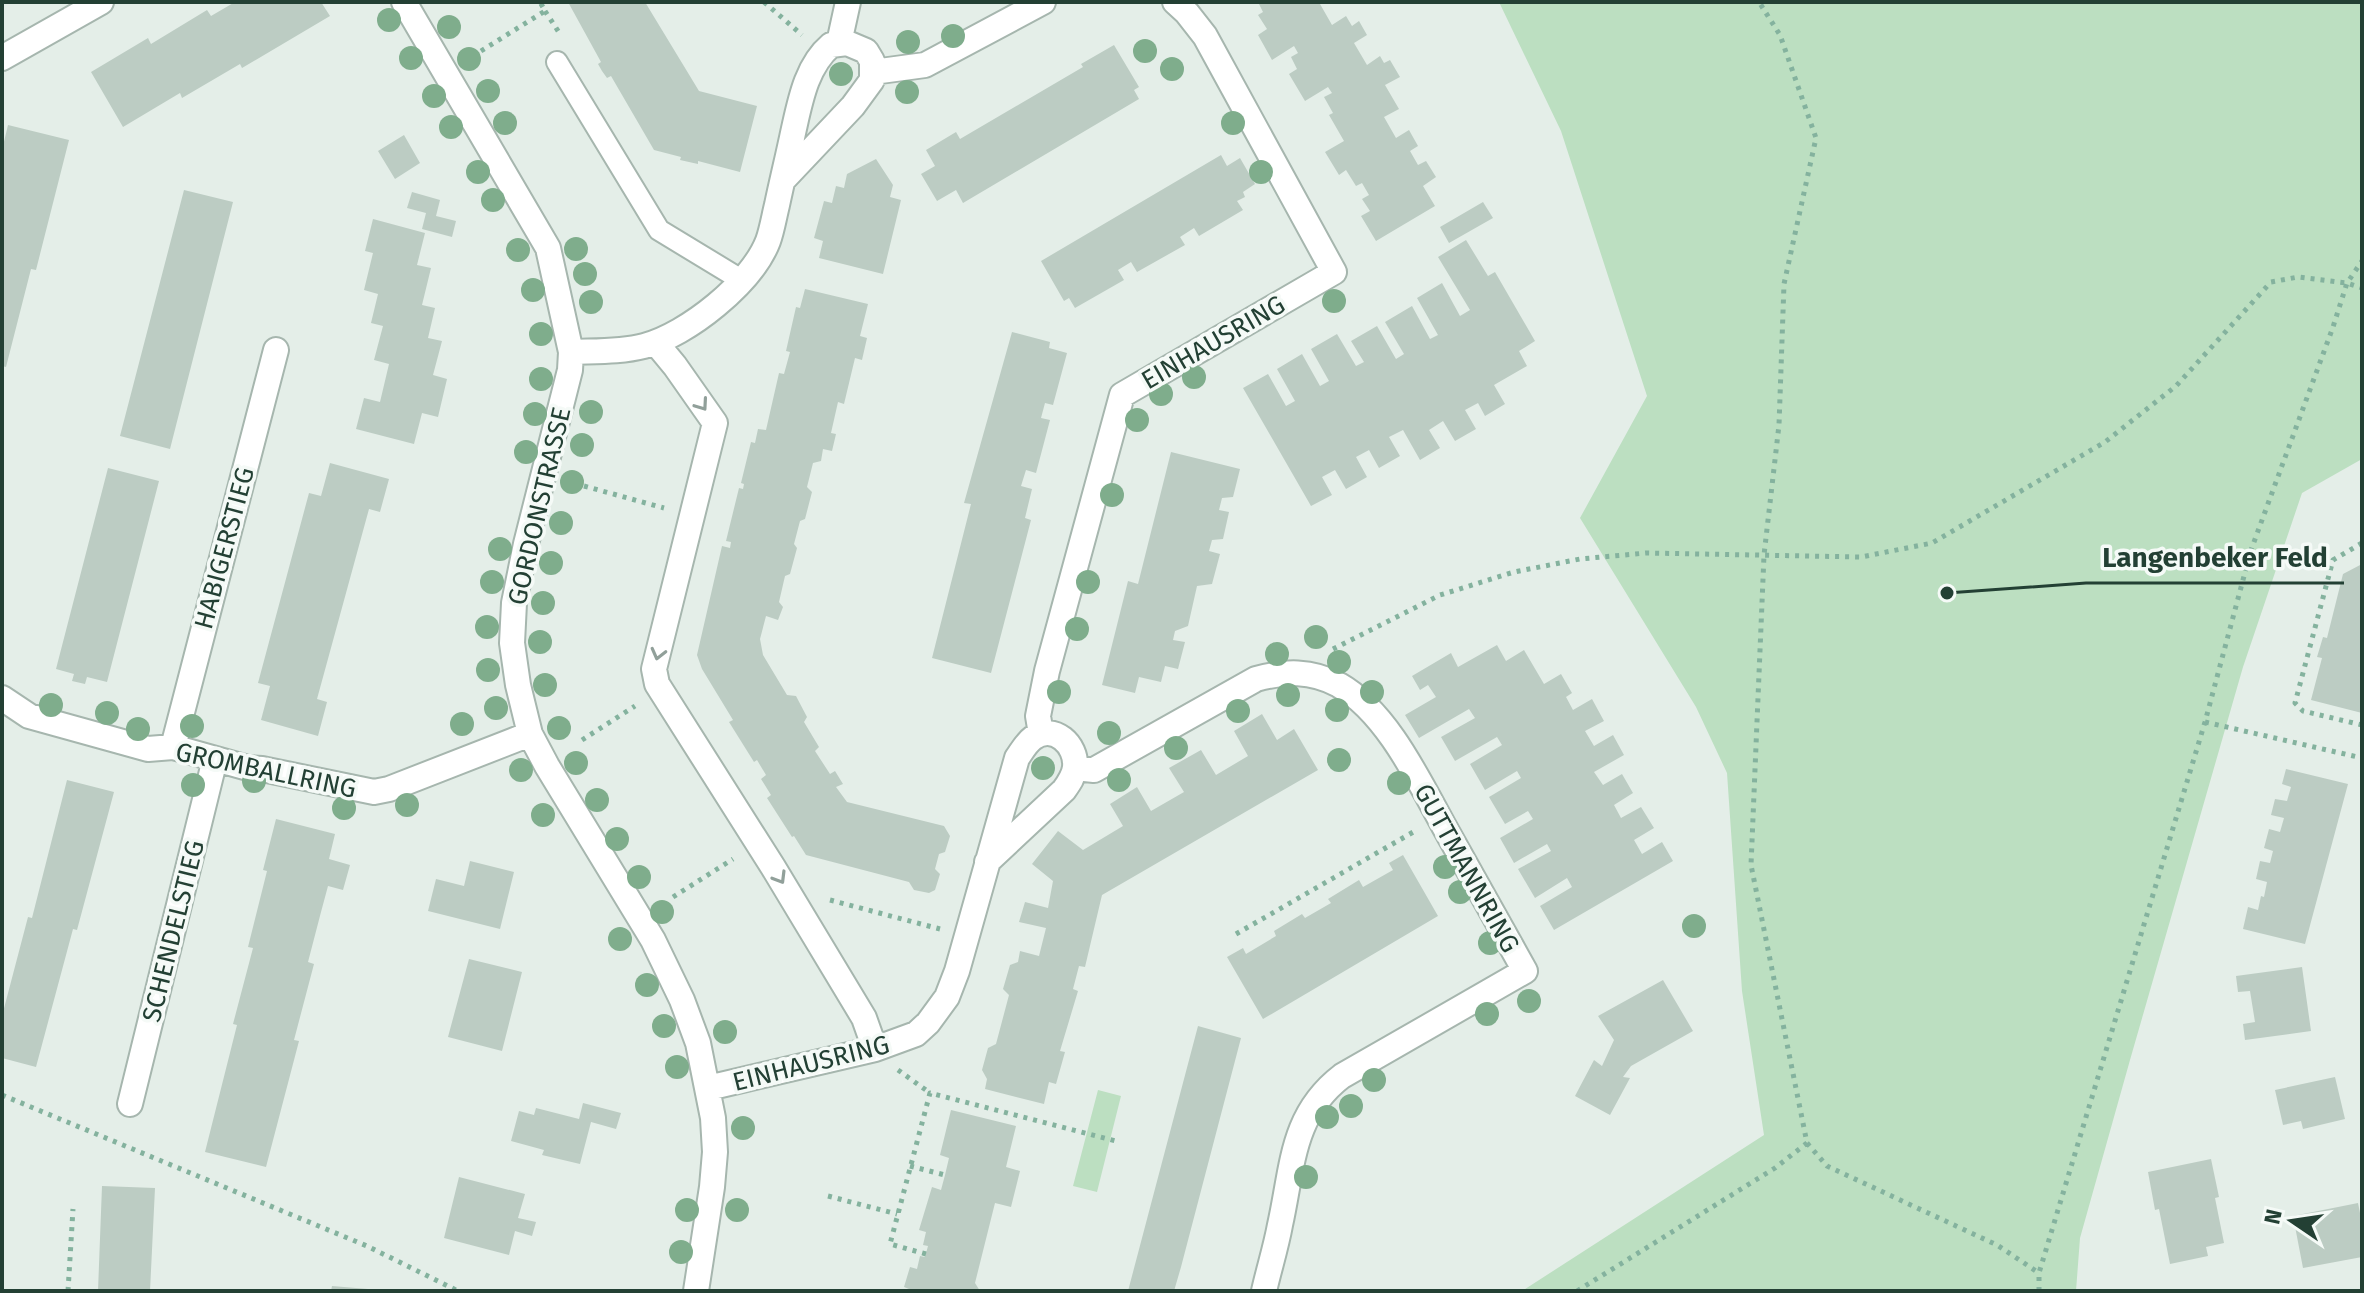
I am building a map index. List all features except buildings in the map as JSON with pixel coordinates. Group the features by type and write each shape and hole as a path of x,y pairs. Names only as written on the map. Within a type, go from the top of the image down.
{"street":[{"path":"2,58 101,2"},
{"name":"GORDONSTRASSE","path":"404,2 548,248 571,352 570,370 526,544 514,603 512,643 530,734 653,940 682,1000 698,1043 713,1118 715,1152 696,1291"},
{"path":"571,352 613,350 656,343 721,301 743,281 758,262 769,240 805,86 816,61 831,47 848,2"},
{"path":"873,72 925,65 1043,2"},
{"name":"EINHAUSRING","path":"708,1088 875,1049 916,1034 940,1009 957,971 1017,758 1025,746 1041,734 1038,716 1047,671 1122,395 1334,272 1205,36 1175,2"},
{"path":"783,180 853,106 873,72 872,61 866,51 856,45 831,47"},
{"path":"656,343 715,423 654,669 657,684 787,889 864,1018 875,1049"},
{"name":"HABIGERSTIEG","path":"173,747 276,350"},
{"name":"GUTTMANNRING","path":"1075,768 1094,770 1256,679 1281,673 1309,674 1340,686 1374,715 1403,753 1525,971 1342,1076 1325,1089 1300,1130 1264,1291"},
{"name":"GROMBALLRING","path":"2,698 29,716 148,749 173,747 248,768 374,792 389,789 530,734"},
{"path":"987,862 1064,790 1072,778 1074,754 1064,739 1048,733 1041,734"},
{"name":"SCHENDELSTIEG","path":"130,1104 215,759"}],"lane":[{"path":"557,62 659,230 743,281"}],"path":[{"path":"481,51 545,11 540,2"},
{"path":"764,2 790,26 831,47"},
{"path":"1759,2 1780,35 1816,138 1784,284 1779,425 1764,555 1751,865 1807,1143 1827,1166 1997,1245 2039,1273"},
{"path":"2039,1291 2039,1273 2205,722 2251,550 2347,283 2362,261"},
{"path":"1309,674 1318,656 1440,595 1514,572 1580,559 1646,553 1861,557 1932,543 2105,442 2176,386 2271,282 2298,277 2362,288"},
{"path":"584,486 692,515"},
{"path":"2362,543 2333,560 2295,703 2303,711 2362,725"},
{"path":"582,740 661,689"},
{"path":"2205,722 2362,758"},
{"path":"1236,934 1402,838"},
{"path":"673,897 759,844"},
{"path":"787,889 966,935"},
{"path":"926,1254 890,1244 930,1093 1116,1141"},
{"path":"2,1095 367,1246 458,1291"},
{"path":"1577,1291 1775,1168 1807,1143"},
{"path":"910,1166 945,1175"},
{"path":"828,1196 897,1214"},
{"path":"68,1291 73,1209"}],"green space":[{"path":"1499,2 2362,2 2362,459 2302,493 2243,667 2130,1060 2080,1238 2076,1291 1522,1291 1764,1135 1742,991 1727,773 1696,707 1580,518 1647,396 1561,131"},
{"path":"1098,1090 1121,1096 1097,1192 1073,1186"}],"place":[{"name":"Langenbeker Feld","path":"1947,593"}]}
